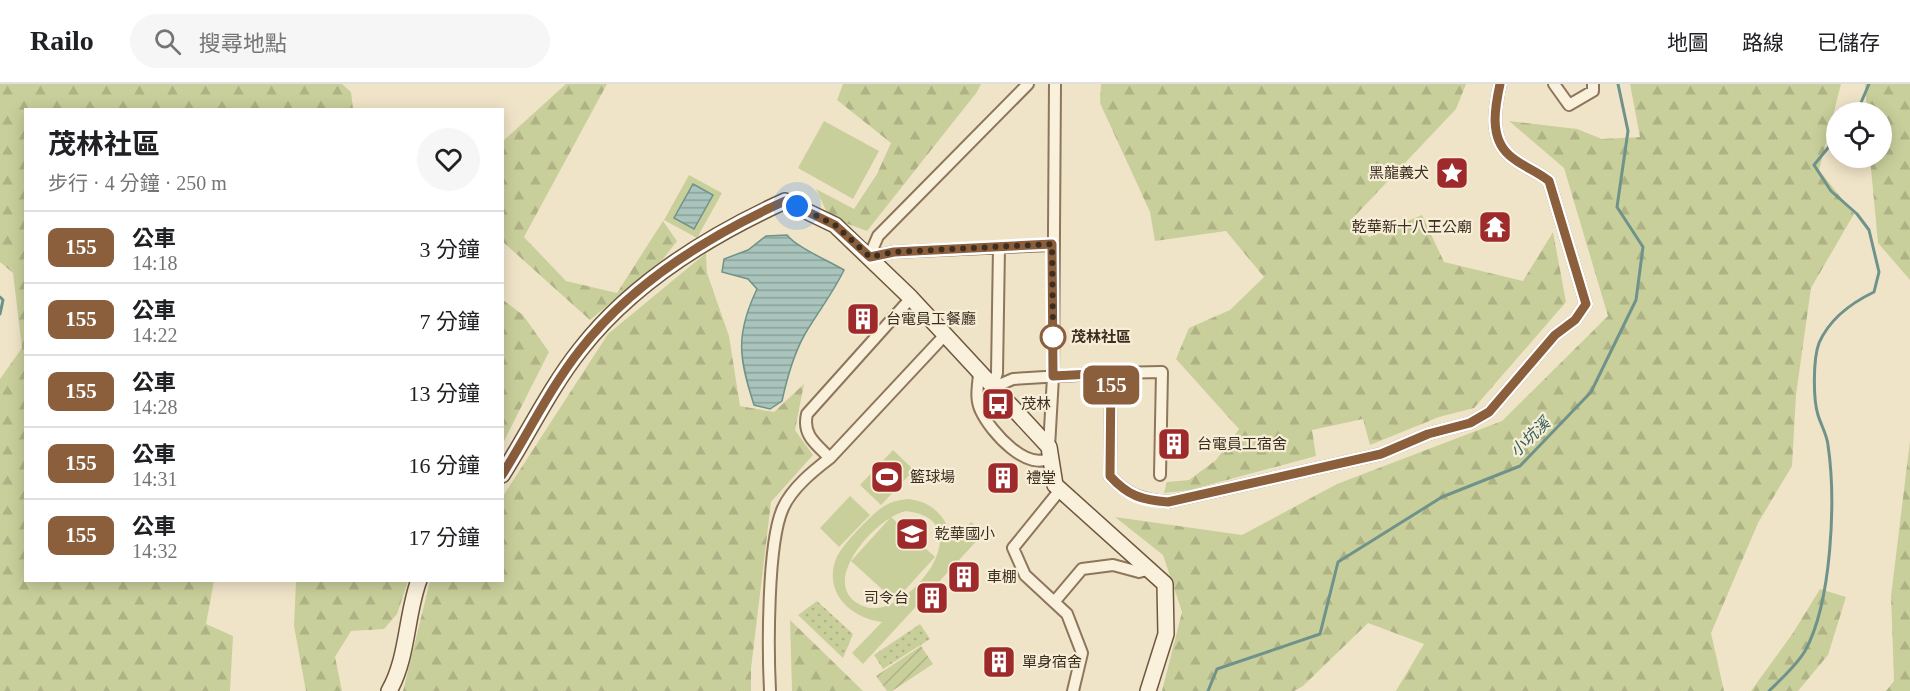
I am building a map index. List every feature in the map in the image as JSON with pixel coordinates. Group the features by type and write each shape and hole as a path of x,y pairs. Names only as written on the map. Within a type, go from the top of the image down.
{"street":[{"path":"870,257 878,236 1028,84"},
{"path":"1055,84 1051,452 1054,485 1151,569 1165,584 1166,634 1148,691"},
{"path":"1111,373 1110,476 1123,490 1141,499 1168,502 1381,454 1428,434 1470,423 1489,412 1555,335 1575,320 1586,304 1549,181 1535,169 1508,155 1497,134 1494,111 1500,84"},
{"path":"1554,84 1569,105 1593,92 1593,84"},
{"path":"504,472 578,352 599,327 656,275 729,228 785,201 835,225 870,257 911,298 1051,452"},
{"path":"870,257 894,252 1052,244"},
{"path":"992,388 997,373 999,247"},
{"path":"830,458 809,438 804,425 807,414 911,298"},
{"path":"770,691 774,549 783,508 810,473 830,458 944,336"},
{"path":"992,388 1013,379 1162,372 1160,475"},
{"path":"979,374 977,395 981,412 998,435 1022,457 1037,461 1051,452"},
{"path":"1060,490 1013,548 1024,575 1067,614 1082,653 1073,691"},
{"path":"1055,602 1082,569 1113,565 1139,572 1151,569"},
{"path":"389,691 394,683 407,632 410,603 418,582"}],"green space":[{"path":"0,84 342,84 351,92 353,108 24,108 24,582 214,582 206,624 233,636 230,691 0,691 0,379 22,348 13,273 0,262"},
{"path":"566,84 607,84 524,237 566,281 617,293 663,221 677,241 663,259 590,320 504,243 504,140"},
{"path":"843,84 981,84 867,231 829,217 816,189 854,209 877,174 891,143 837,100"},
{"path":"1101,84 1466,84 1456,109 1352,219 1369,237 1422,215 1444,262 1523,281 1553,232 1566,302 1474,408 1439,417 1370,445 1363,419 1312,430 1316,456 1190,490 1164,493 1167,482 1189,480 1216,460 1239,429 1176,359 1189,328 1230,310 1264,277 1226,231 1155,241 1150,212 1100,103"},
{"path":"1630,84 1841,84 1836,102 1826,102 1826,143 1819,170 1854,214 1811,288 1796,395 1792,466 1758,523 1711,633 1724,691 1396,691 1424,644 1368,623 1303,686 1294,691 1162,691 1182,612 1163,555 1115,517 1242,535 1337,484 1502,421 1608,316 1564,168 1509,121 1577,129 1602,139 1640,137"},
{"path":"1865,84 1910,84 1910,280 1878,243 1871,168 1892,168 1892,102 1866,102"},
{"path":"824,121 879,151 853,199 798,168"},
{"path":"689,175 722,193 697,238 664,220"},
{"path":"706,253 707,273 729,336 740,406 774,412 804,384 795,430 813,455 771,502 751,669 751,691 403,691 430,582 504,582 504,494 608,334"},
{"path":"504,301 523,315 549,352 504,441"},
{"path":"1910,441 1910,691 1886,691 1894,681 1891,596"},
{"name":"籃球場","path":"893,450 914,470 881,505 860,485"},
{"path":"850,496 870,515 839,547 820,528"},
{"path":"908,499 925,503 938,512 947,525 953,541 971,522 984,533 863,664 852,653 882,622 860,615 842,602 833,583 836,559 850,538 874,514 889,504","holes":["906,511 929,518 939,532 939,549 931,567 918,585 901,599 883,607 866,607 851,598 845,585 847,570 854,554 865,539 893,516"]},
{"path":"891,517 935,557 895,601 851,561"},
{"path":"296,582 408,582 397,614 384,629 351,631 335,657 342,691 306,691 294,626"},
{"path":"1820,589 1846,597 1828,655 1798,691 1751,691 1793,633"},
{"path":"817,601 853,634 843,658 798,615"},
{"path":"790,620 863,691 792,691"},
{"path":"920,624 930,639 883,669 874,655"},
{"path":"921,646 933,664 892,691 887,691 876,676"}],"water":[{"path":"693,184 713,195 694,229 674,218"},
{"path":"787,235 805,249 844,270 801,342 791,367 782,401 770,409 754,405 743,360 742,334 757,289 748,279 722,272 724,259 748,250 766,236"}],"waterway":[{"name":"小坑溪","path":"1208,691 1217,669 1320,634 1338,562 1442,497 1520,466 1591,392 1636,300 1643,247 1617,207 1628,131 1618,84"},
{"name":"小坑溪","path":"1861,102 1869,84"},
{"name":"小坑溪","path":"1769,691 1805,651 1814,630 1826,579 1830,550 1832,494 1827,441 1815,399 1814,379 1817,350 1824,334 1835,319 1849,306 1874,292 1879,272 1869,230 1857,214 1831,191 1814,165 1826,150"},
{"path":"0,297 3,300 0,314"}],"bus line":[{"name":"155","path":"504,472 578,352 599,327 656,275 729,228 785,201 835,225 870,257 894,252 1052,244 1053,376 1111,373 1110,476 1123,490 1141,499 1168,502 1381,454 1428,434 1470,423 1489,412 1555,335 1575,320 1586,304 1549,181 1535,169 1508,155 1497,134 1494,111 1500,84"}],"place":[{"name":"黑龍義犬","path":"1452,173"},
{"name":"乾華新十八王公廟","path":"1495,227"},
{"name":"台電員工餐廳","path":"863,319"},
{"name":"茂林社區","path":"1053,337"},
{"name":"茂林","path":"998,404"},
{"name":"台電員工宿舍","path":"1174,444"},
{"name":"籃球場","path":"887,477"},
{"name":"禮堂","path":"1003,478"},
{"name":"乾華國小","path":"912,534"},
{"name":"車棚","path":"964,577"},
{"name":"司令台","path":"932,598"},
{"name":"單身宿舍","path":"999,662"}],"route":[{"path":"797,206 835,225 870,257 894,252 1052,244 1053,337"}]}
